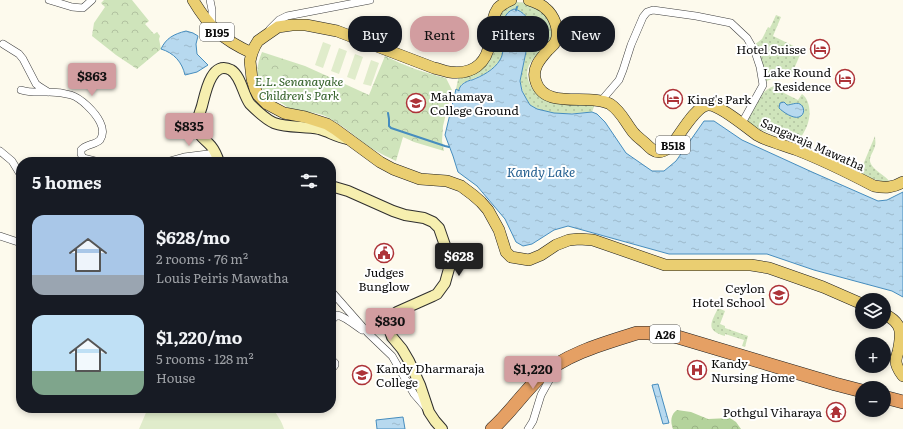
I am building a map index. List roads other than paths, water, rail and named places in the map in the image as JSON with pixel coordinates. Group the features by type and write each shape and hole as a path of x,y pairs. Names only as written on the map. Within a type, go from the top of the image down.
{"highway":[{"name":"A26","path":"492,429 546,371 574,355 637,333 659,333 671,335 855,389"},
{"path":"891,399 903,402"}],"main road":[{"name":"B195","path":"193,0 201,14 212,28 224,38 240,48 252,53"},
{"path":"511,0 505,2 497,10 493,18 486,57 480,65 472,70 449,72 434,68 336,31 306,25 292,24 278,27 258,41 250,61 255,89 258,95 267,104 284,113 305,117 327,124 350,139 374,158 393,169 420,179 447,181 460,186 474,195 488,210 499,230 506,252 511,257 529,260 541,255 556,245 570,240 593,240 665,265 751,265 769,268 823,287 855,301"},
{"name":"Sangaraja Mawatha","path":"529,0 536,2 545,8 553,17 557,31 554,44 536,66 534,75 538,89 546,95 556,98 567,100 590,100 609,104 617,109 635,134 653,150 659,152 670,147 696,111 709,105 715,106 742,123 758,136 821,160 874,186 890,188 903,182"},
{"path":"218,157 210,145 200,135 197,128 209,82 213,74 223,68 236,74 250,103 266,118 282,125 320,130 339,138 350,139"},
{"path":"336,187 348,191 393,211 424,218 433,222 439,228 449,256 450,265 445,283 437,294 397,312 390,319 389,328 393,339 402,349 409,361 430,412 442,427"},
{"path":"891,318 898,324 901,335 896,362 899,371 903,376"}],"street":[{"path":"49,0 72,7 84,8 92,0"},
{"path":"210,0 212,10 212,28"},
{"path":"265,36 278,20 287,16 370,0"},
{"path":"601,102 619,80 631,45 643,17 647,12 653,10 696,16 731,23 746,38 755,52 760,67 763,85 742,123"},
{"path":"3,44 19,54 36,84 48,92"},
{"path":"21,90 26,92 71,94 79,98 86,105 98,119 103,132 101,138 97,142 84,146 81,150 81,157"},
{"path":"0,151 12,161 16,168"},
{"path":"184,157 218,157"},
{"path":"0,236 16,241"},
{"path":"336,297 368,333 392,356 414,394 430,412"},
{"path":"336,316 341,315 368,333"},
{"path":"528,429 533,421 541,395 559,363"}],"water":[{"name":"Kandy Lake","path":"514,9 523,13 525,16 506,16"},
{"path":"186,31 198,36 196,44 197,54 208,65 197,72 185,75 180,62 170,53 161,49 165,42 171,37"},
{"name":"Kandy Lake","path":"502,52 526,52 520,81 522,91 530,105 537,109 554,113 572,114 592,112 597,114 605,122 626,153 652,171 664,171 676,161 704,121 714,121 742,140 878,201 887,200 903,192 903,297 892,291 814,270 767,254 669,254 568,226 554,230 532,244 523,246 516,242 505,219 477,186 458,172 445,135 456,89 459,91 463,84 484,75 491,70 500,60"},
{"path":"784,102 787,105 798,103 802,105 802,115 799,117 791,116 779,108 780,103"},
{"path":"658,384 669,423 663,424 652,385"},
{"path":"403,417 405,429 377,429 376,420"}],"waterway":[{"path":"388,113 389,126 391,128 449,147"}],"place":[{"name":"Hotel Suisse","path":"820,49"},
{"name":"Lake Round Residence","path":"845,79"},
{"name":"King's Park","path":"673,99"},
{"name":"Mahamaya College Ground","path":"416,103"},
{"name":"Judges Bunglow","path":"384,253"},
{"name":"Ceylon Hotel School","path":"779,295"},
{"name":"Kandy Nursing Home","path":"697,370"},
{"name":"Kandy Dharmaraja College","path":"362,375"},
{"name":"Pothgul Viharaya","path":"836,412"}],"park label":[{"name":"E.L. Senanayake Children's Park","path":"299,88"}]}
